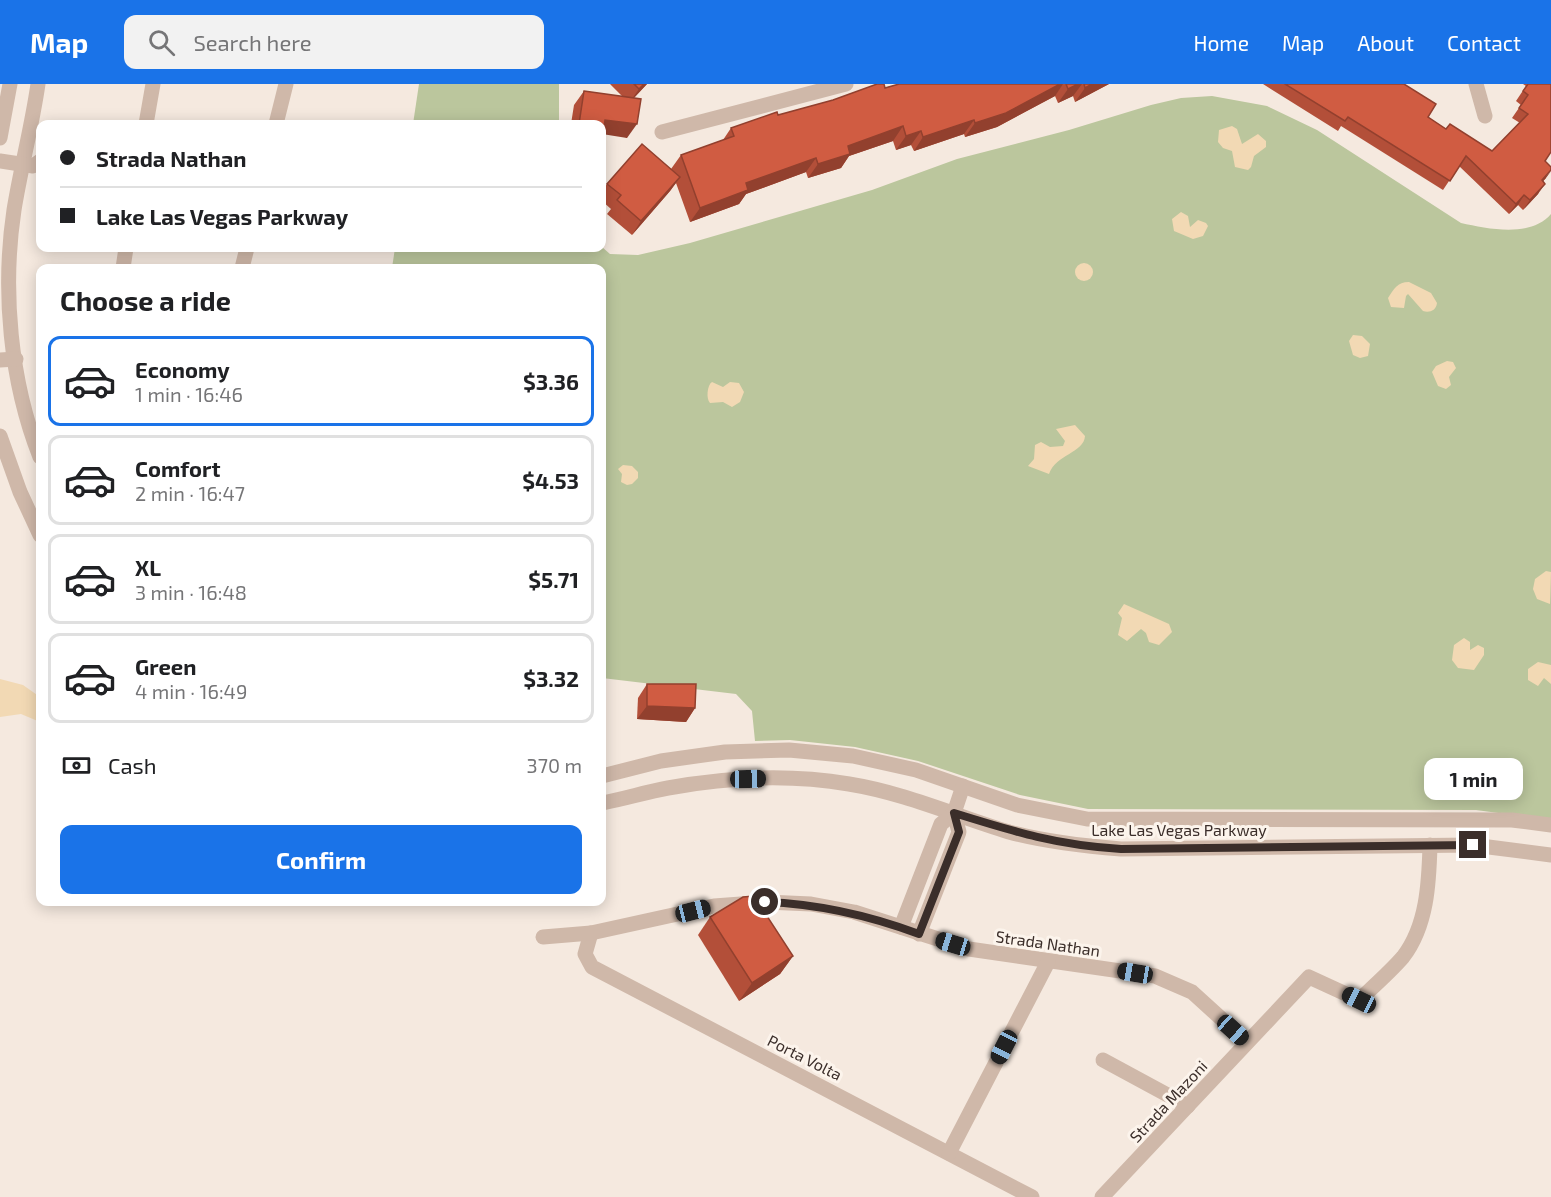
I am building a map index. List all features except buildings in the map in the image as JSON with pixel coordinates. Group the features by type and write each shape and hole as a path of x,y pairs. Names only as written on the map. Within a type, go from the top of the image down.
{"street":[{"path":"0,138 10,84"},
{"path":"36,120 38,84"},
{"path":"147,120 153,84"},
{"path":"277,120 286,84"},
{"path":"662,132 846,84"},
{"path":"1476,84 1485,116"},
{"path":"36,126 34,167 14,210 9,270 11,329 8,359 20,388 36,443"},
{"path":"0,161 34,167"},
{"path":"0,436 20,492 36,526"},
{"name":"Lake Las Vegas Parkway","path":"606,775 662,761 725,752 789,750 853,756 915,770 1017,805 1087,819 1512,820 1551,825"},
{"name":"Lake Las Vegas Parkway","path":"606,802 667,788 727,779 788,778 849,784 908,797 1009,831 1084,846 1121,849 1482,846 1551,855"},
{"path":"900,927 941,824 954,813 963,786"},
{"path":"919,934 959,832 954,813"},
{"name":"Strada Mazoni","path":"1102,1197 1309,977 1359,1000 1402,958 1419,927 1429,885 1430,845"},
{"path":"915,890 934,896"},
{"name":"Strada Nathan","path":"543,937 591,933 714,906 765,902 811,904 854,912 969,950 1155,976 1192,992 1247,1042"},
{"name":"Porta Volta","path":"591,933 585,954 592,967 1032,1197"},
{"path":"949,1153 1048,962"},
{"path":"1103,1060 1188,1106"}],"green space":[{"path":"419,84 559,84 559,120 414,120"},
{"path":"1212,96 1267,106 1317,130 1461,223 1484,228 1521,229 1542,222 1551,214 1551,820 1476,810 1088,809 1020,795 918,761 855,747 790,740 755,741 752,711 736,694 606,678 606,264 393,264 394,252 606,250 610,254 638,255 690,243 872,190 957,159 1181,98"}],"sand":[{"path":"1232,126 1237,129 1242,144 1258,134 1266,141 1266,147 1254,156 1248,170 1235,167 1232,151 1223,148 1218,142 1219,130"},
{"path":"1181,212 1188,216 1190,227 1198,220 1206,223 1208,226 1203,236 1193,239 1174,231 1172,219"},
{"path":"1080,263 1088,263 1093,268 1091,279 1080,281 1075,276 1075,268"},
{"path":"1409,282 1431,293 1437,303 1434,310 1423,311 1408,294 1404,308 1391,307 1388,298 1392,292 1399,285"},
{"path":"1353,335 1362,336 1370,344 1368,356 1360,358 1353,355 1349,341"},
{"path":"1447,361 1453,362 1456,368 1449,377 1451,385 1446,389 1438,386 1432,372 1436,366"},
{"path":"712,382 723,387 730,382 739,383 744,392 740,402 732,407 723,402 710,403 708,392"},
{"path":"1075,425 1085,436 1083,442 1057,462 1049,474 1028,466 1034,459 1035,445 1041,442 1050,447 1063,446 1065,441 1056,429"},
{"path":"623,465 632,466 638,472 638,478 632,484 627,485 621,482 622,474 618,469"},
{"path":"1546,571 1551,572 1550,604 1537,599 1533,589 1535,579"},
{"path":"1124,604 1169,624 1172,632 1159,645 1149,642 1146,633 1141,629 1127,641 1118,635 1122,618 1118,613"},
{"path":"1464,638 1470,642 1470,650 1478,645 1484,648 1484,655 1474,670 1458,668 1452,660 1454,645"},
{"path":"1538,662 1551,665 1551,684 1544,678 1538,686 1528,680 1528,669"},
{"path":"0,679 23,685 36,694 36,720 21,714 0,717"}],"route":[{"path":"765,902 811,904 854,912 919,934 959,832 954,813 1046,841 1121,849 1473,845"}]}
